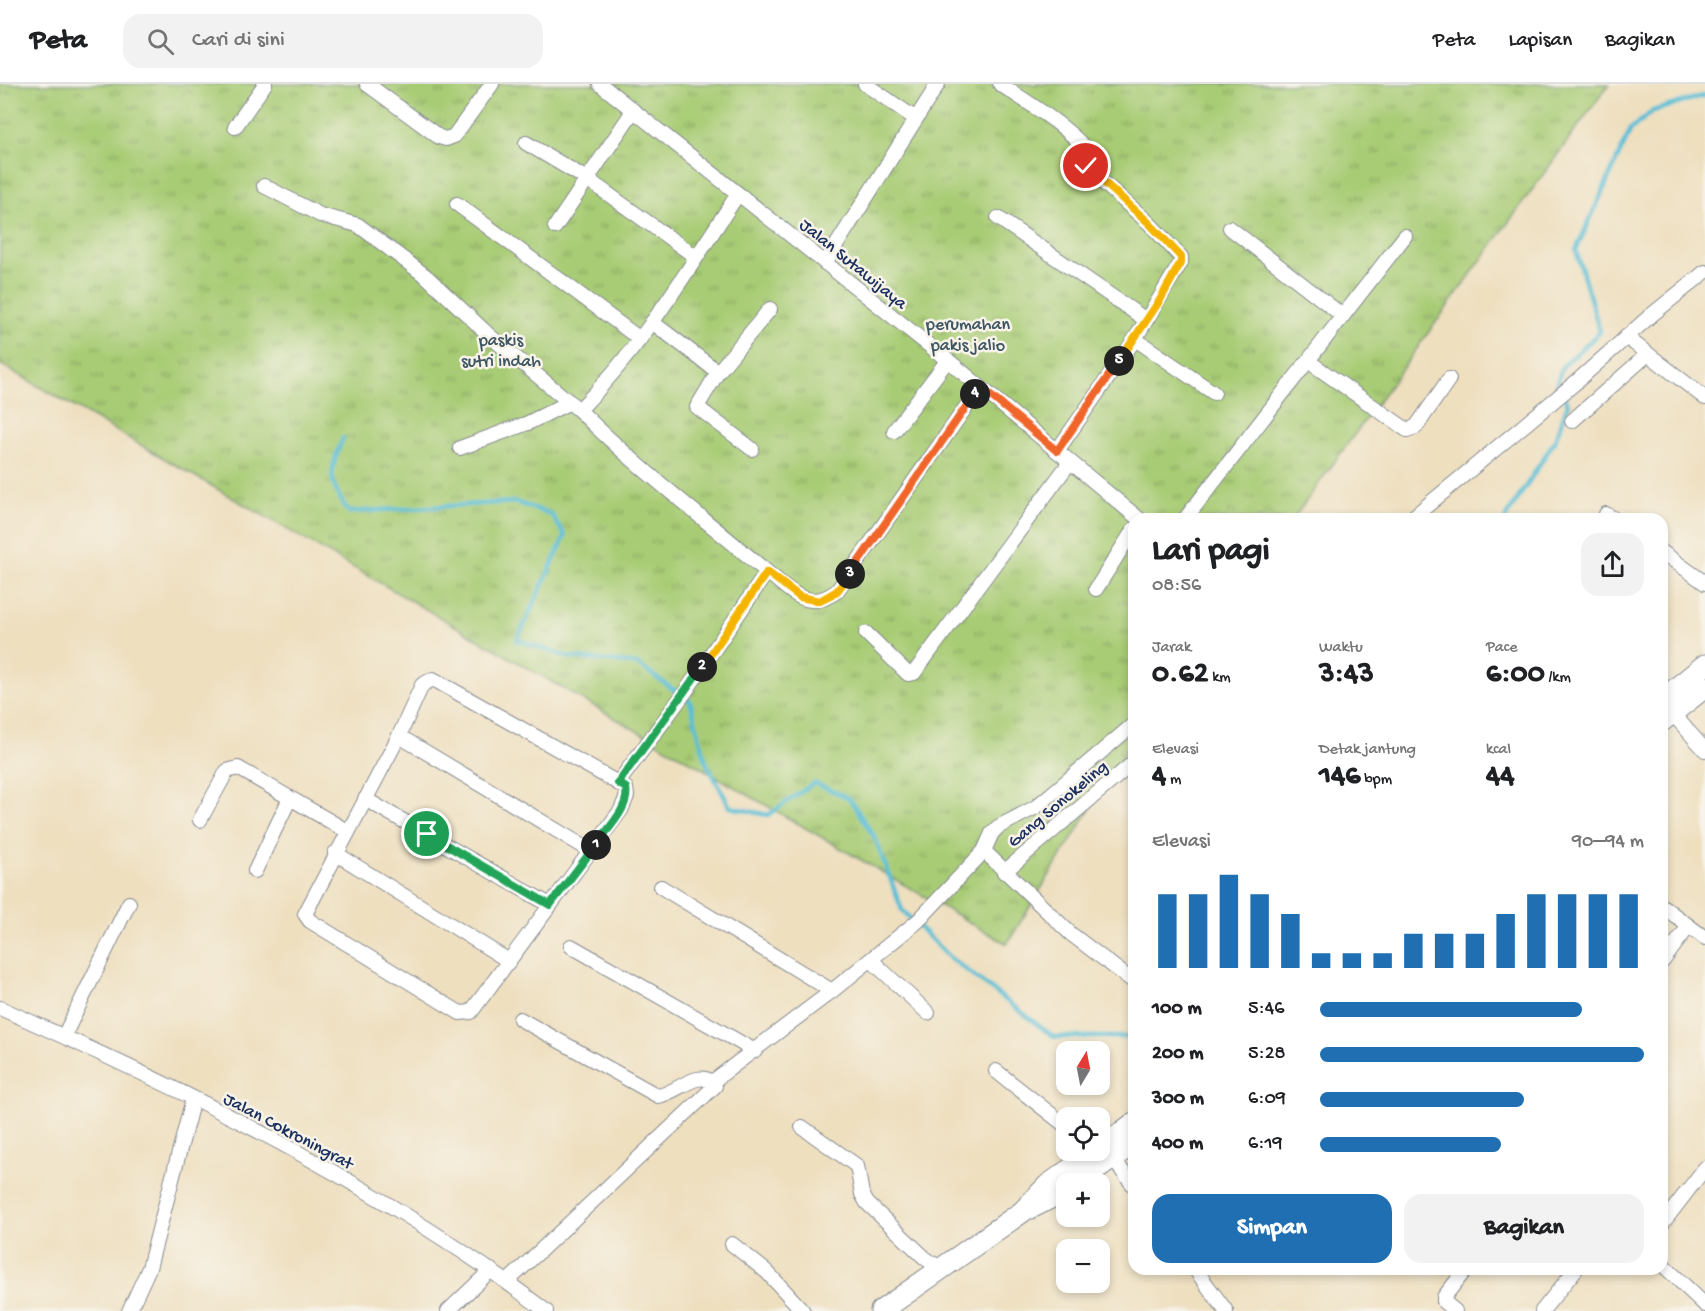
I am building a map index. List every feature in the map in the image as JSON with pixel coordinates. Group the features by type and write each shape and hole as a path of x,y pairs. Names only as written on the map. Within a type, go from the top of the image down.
{"highway":[{"path":"1668,708 1705,665"},
{"path":"1668,710 1705,687"},
{"path":"1110,1146 1128,1129"},
{"path":"1110,1151 1128,1145"},
{"path":"1022,1212 1048,1185 1089,1161"},
{"path":"1086,1173 1096,1161"},
{"path":"881,1311 1022,1212 1056,1195"}],"street":[{"path":"235,127 265,84"},
{"path":"367,84 439,137 446,139 454,136 486,86"},
{"name":"Jalan Sutawijaya","path":"600,84 980,387 1132,513"},
{"path":"865,84 915,119"},
{"path":"825,263 938,84"},
{"path":"1000,84 1035,106 1081,145 1089,155 1087,168 1180,253 1181,262 1135,339 1057,451"},
{"path":"555,227 633,111"},
{"path":"526,143 586,179 696,257"},
{"path":"264,186 321,215 358,225 427,278 491,337 574,406 616,447 663,483 767,572 800,597 810,600 820,601 837,591 980,387"},
{"path":"460,448 574,406 605,384 652,322 738,194"},
{"path":"456,204 640,339"},
{"path":"998,218 1146,321"},
{"path":"1230,228 1343,316"},
{"path":"1190,513 1405,236"},
{"path":"1418,513 1705,272"},
{"path":"752,448 697,406 718,372 770,309"},
{"path":"652,322 718,372"},
{"path":"1626,337 1705,398"},
{"path":"1135,339 1214,393"},
{"path":"1572,421 1648,354"},
{"path":"894,431 947,361"},
{"path":"1308,361 1407,430 1416,427 1449,379"},
{"path":"866,633 908,674 914,673 1070,462"},
{"path":"1096,589 1128,538"},
{"path":"1668,556 1705,583"},
{"path":"618,783 682,697 767,572"},
{"path":"433,679 618,783 626,788 627,796 624,803 471,1012 460,1013 306,918 307,906 399,736 422,685 433,679"},
{"path":"1668,715 1705,750"},
{"path":"712,1082 832,991 918,921 984,851 992,833 998,827 1036,807 1128,729"},
{"path":"399,736 591,851"},
{"path":"200,820 231,767 238,768 347,831"},
{"name":"Gang Sonokeling","path":"1004,872 1128,767"},
{"path":"255,871 290,798"},
{"path":"365,799 550,905"},
{"path":"984,851 1071,934 1128,977"},
{"path":"335,853 509,961"},
{"path":"662,887 832,991"},
{"path":"64,1036 129,903"},
{"path":"1668,910 1705,938"},
{"path":"1668,954 1689,926"},
{"path":"571,946 754,1051"},
{"path":"871,960 928,1013"},
{"name":"Jalan Cokroningrat","path":"0,1008 64,1036 290,1148 491,1270 546,1311"},
{"path":"507,1282 715,1086 705,1078 694,1080 667,1095 658,1095 520,1018"},
{"path":"996,1071 1056,1118"},
{"path":"129,1311 149,1268 192,1099"},
{"path":"802,1127 857,1166 862,1194 867,1203 924,1258 941,1269"},
{"path":"1110,1160 1128,1180"},
{"path":"1668,1216 1705,1168"},
{"path":"732,1244 767,1272 803,1311"},
{"path":"448,1311 491,1270"},
{"path":"1668,1270 1705,1305"},
{"path":"1199,1275 1226,1311"},
{"path":"1455,1311 1444,1302 1444,1297 1461,1275"},
{"path":"1542,1311 1571,1275"}],"green space":[{"name":"paskis sutri indah","path":"0,84 1609,84 1297,513 1128,513 1128,748 1007,944 0,364"}],"waterway":[{"path":"1509,513 1555,440 1568,404 1557,383 1562,367 1600,332 1576,250 1631,129 1653,111 1705,95"},
{"path":"343,438 332,476 337,492 349,512 515,502 551,514 565,536 517,640 568,657 637,664 690,701 706,762 730,807 768,815 814,783 849,798 875,838 902,910 949,957 1054,1037 1128,1037"}],"route":[{"path":"427,834 550,905 621,810 627,796 626,788 618,783 686,692 767,572 800,597 810,600 820,601 837,591 918,479 980,387 1057,451 1135,339 1181,262 1180,253 1086,166"}],"park label":[{"name":"perumahan pakis jalio","path":"968,333"}]}
